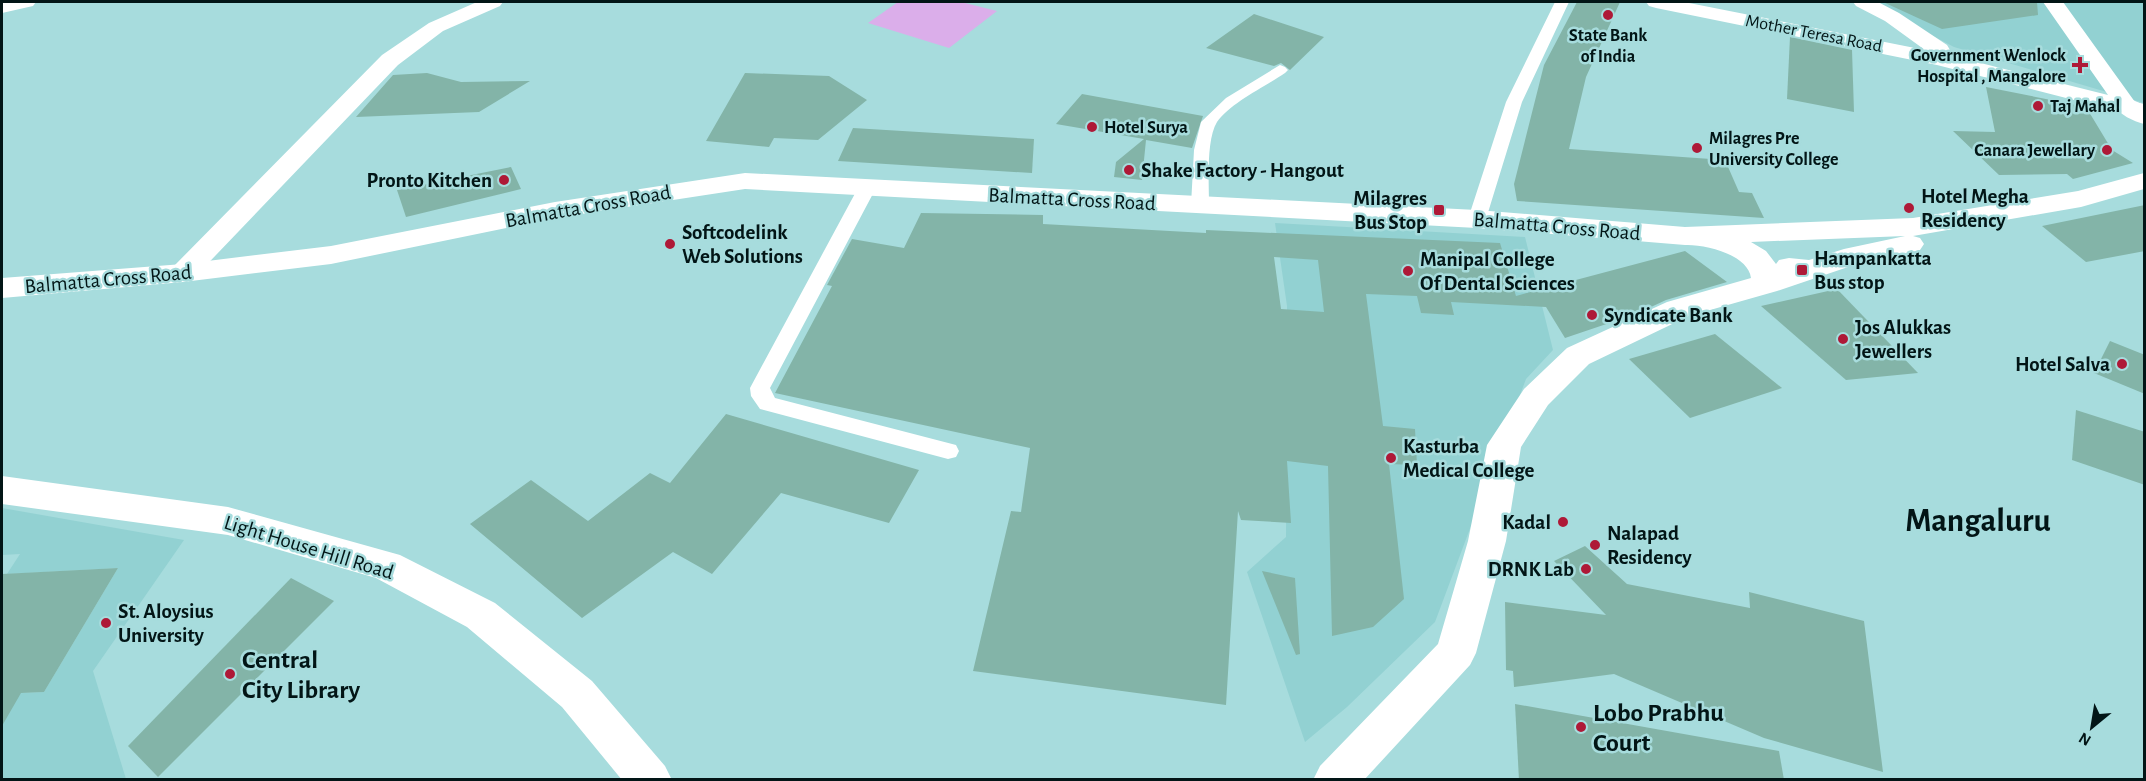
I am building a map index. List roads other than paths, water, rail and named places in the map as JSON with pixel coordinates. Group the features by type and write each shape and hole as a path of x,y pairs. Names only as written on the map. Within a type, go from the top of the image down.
{"main road":[{"name":"Balmatta Cross Road","path":"2,288 183,273 331,255 555,210 720,184 777,181 867,188 1477,219 1684,237 1913,227 2081,199 2145,181"},
{"path":"1335,780 1456,653 1486,541 1504,445 1536,397 1578,356 1678,309 1766,284 1844,258 1887,248 1995,231 2145,198"},
{"path":"1793,232 1778,243 1774,253 1779,260 1790,267 1811,270"},
{"path":"1684,237 1720,241 1743,250 1761,262 1766,274 1766,284"},
{"name":"Light House Hill Road","path":"2,490 228,521 387,566 481,615 577,694 650,780"}],"street":[{"path":"2,7 26,2"},
{"path":"183,273 390,60 436,27 493,2"},
{"path":"1477,219 1514,102 1562,2"},
{"name":"Mother Teresa Road","path":"1656,2 1938,54 2136,106"},
{"path":"1696,2 1938,54"},
{"path":"1863,2 1892,17 1938,54"},
{"path":"2053,2 2136,106"},
{"path":"1200,205 1202,159 1208,123 1229,104 1280,70"},
{"path":"867,188 760,388 762,396 768,404 948,452"}],"place":[{"name":"State Bank of India","path":"1608,15"},
{"name":"Government Wenlock Hospital , Mangalore","path":"2080,65"},
{"name":"Taj Mahal","path":"2038,106"},
{"name":"Hotel Surya","path":"1092,127"},
{"name":"Milagres Pre University College","path":"1697,148"},
{"name":"Canara Jewellary","path":"2107,150"},
{"name":"Shake Factory - Hangout","path":"1129,170"},
{"name":"Pronto Kitchen","path":"504,180"},
{"name":"Hotel Megha Residency","path":"1909,208"},
{"name":"Milagres Bus Stop","path":"1439,210"},
{"name":"Softcodelink Web Solutions","path":"670,244"},
{"name":"Hampankatta Bus stop","path":"1802,270"},
{"name":"Manipal College Of Dental Sciences","path":"1408,271"},
{"name":"Syndicate Bank","path":"1592,315"},
{"name":"Jos Alukkas Jewellers","path":"1843,339"},
{"name":"Hotel Salva","path":"2122,364"},
{"name":"Kasturba Medical College","path":"1391,458"},
{"name":"Kadal","path":"1563,522"},
{"name":"Nalapad Residency","path":"1595,545"},
{"name":"DRNK Lab","path":"1586,569"},
{"name":"St. Aloysius University","path":"106,623"},
{"name":"Central City Library","path":"230,674"},
{"name":"Lobo Prabhu Court","path":"1581,727"}],"district":[{"name":"Mangaluru","path":"1978,519"}]}
